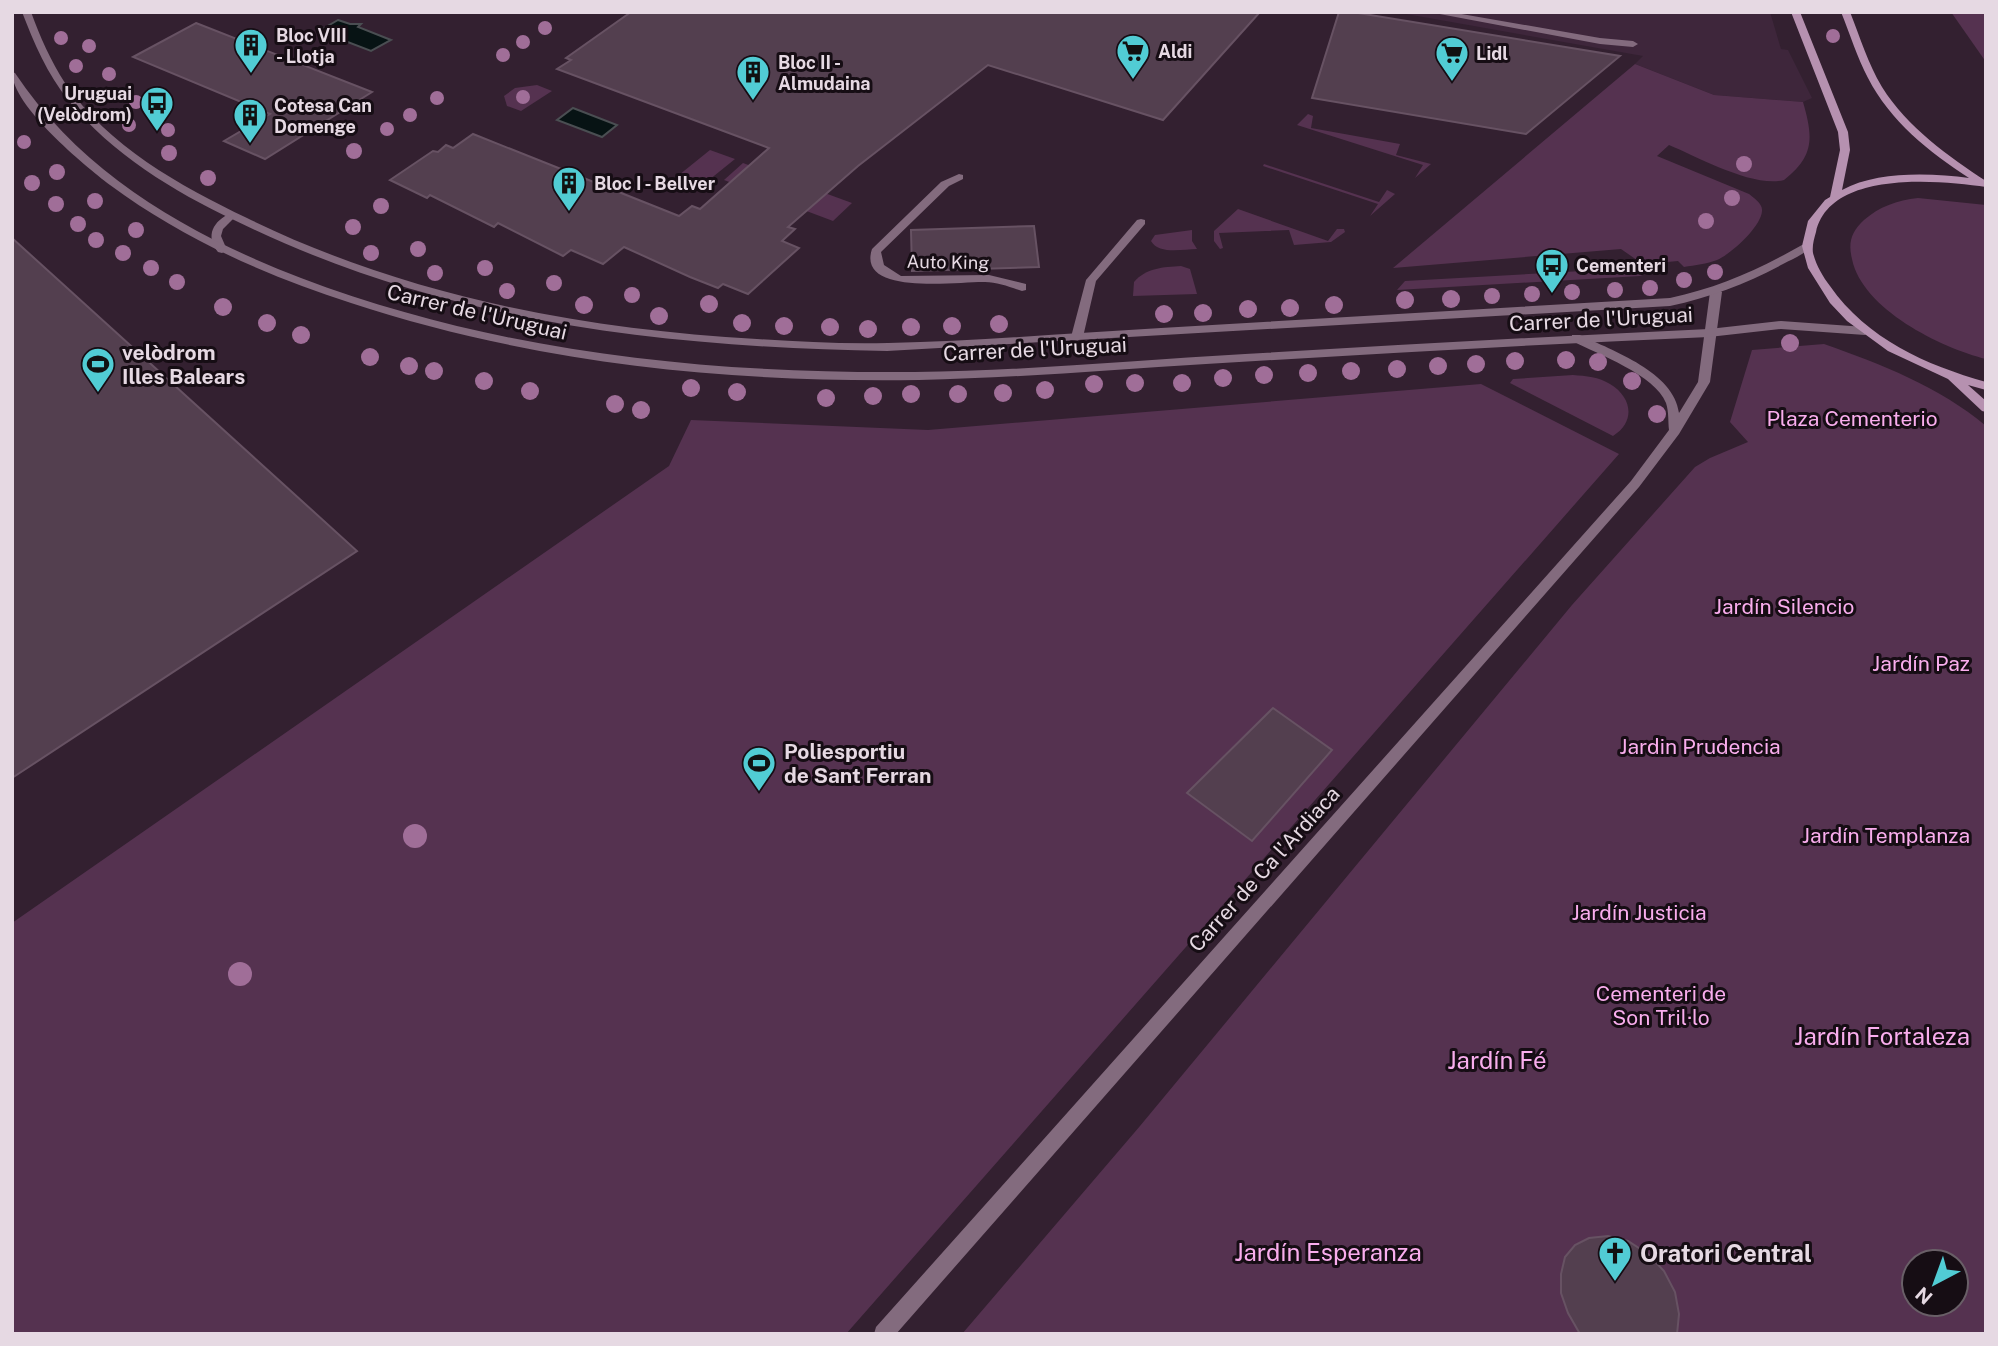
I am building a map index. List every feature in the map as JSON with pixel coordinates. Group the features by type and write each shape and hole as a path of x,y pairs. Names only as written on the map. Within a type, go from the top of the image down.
{"main road":[{"path":"1796,12 1843,132 1845,150 1835,197"},
{"path":"1845,12 1878,88 1917,135 1947,160 1984,184"},
{"path":"1984,184 1913,177 1883,180 1835,197 1814,218 1806,247 1831,300 1865,331 1910,358 1950,376 1986,386"},
{"path":"1950,376 1986,408"}],"street":[{"name":"Carrer de l'Uruguai","path":"26,12 38,43 73,101 136,158 166,179 231,216 304,249 405,285 477,303 610,328 723,340 832,347 1077,337 1656,303 1716,292 1758,275 1806,247"},
{"path":"1433,12 1600,41 1633,44"},
{"name":"Carrer de l'Uruguai","path":"12,75 45,122 96,169 130,196 222,250 376,309 535,347 669,366 880,376 1709,333 1781,325 1865,331"},
{"name":"Auto King","path":"958,177 945,184 876,251 878,264 890,276 901,280 989,278 1022,287"},
{"path":"222,250 216,244 214,236 222,222 231,216"},
{"path":"1077,337 1091,280 1141,222"},
{"name":"Carrer de Ca l'Ardiaca","path":"883,1334 1635,484 1675,432 1704,382 1716,292"},
{"path":"1576,338 1635,368 1658,385 1671,401 1675,432"}],"shaded area":[{"path":"1395,12 1770,12 1781,49 1788,50 1812,98 1803,102 1714,95 1635,64 1643,56"},
{"path":"338,20 361,24 358,27 391,40 371,51 319,31"},
{"path":"573,108 617,125 602,137 557,120"}],"green space":[{"path":"1951,12 1986,12 1986,62"},
{"path":"1635,64 1714,95 1803,102 1809,126 1809,145 1801,163 1784,180 1757,180 1742,176 1669,145 1657,156 1756,199 1762,208 1760,217 1757,225 1744,239 1723,257 1713,261 1684,267 1678,261 1645,264 1651,272 1640,276 1397,290 1405,281 1636,268 1644,265 1621,249 1393,268"},
{"path":"537,85 552,91 521,111 507,106 504,96 515,88"},
{"path":"1308,114 1313,116 1311,128 1400,144 1396,155 1431,164 1415,178 1423,165 1297,125"},
{"path":"710,150 735,159 704,184 679,175"},
{"path":"743,163 852,203 833,221 724,180"},
{"path":"1264,164 1379,202 1387,190 1395,194 1370,216 1378,204 1263,166"},
{"path":"1918,198 1986,205 1986,359 1947,346 1906,324 1871,294 1859,277 1850,248 1856,229 1882,208"},
{"path":"1238,209 1328,241 1337,229 1344,229 1345,232 1331,242 1294,245 1289,230 1219,233 1223,248 1220,249 1214,241 1214,231"},
{"path":"1192,230 1192,241 1197,249 1165,250 1151,241 1155,235"},
{"path":"1181,266 1190,269 1197,294 1133,296 1134,282 1139,277 1149,271"},
{"name":"Cementeri de Son Tril·lo","path":"1824,344 1888,368 1930,388 1986,426 1986,1334 962,1334 1140,1126 1572,605 1695,467 1748,442 1730,422 1752,350"},
{"path":"1588,376 1610,384 1627,402 1628,417 1613,436 1510,383 1513,379"},
{"name":"Poliesportiu de Sant Ferran","path":"1481,384 1619,454 846,1334 12,1334 12,923 669,466 691,420 928,430"}],"building":[{"path":"631,12 1260,12 1163,120 988,65 858,166 788,227 795,229 782,241 799,248 748,294 723,284 718,288 624,247 603,264 571,250 563,256 498,223 494,227 430,195 427,198 390,180 433,151 438,152 446,145 453,148 473,134 679,216 692,206 700,209 769,148 557,69 571,60 566,58"},
{"name":"Lidl","path":"1339,12 1620,56 1526,134 1312,98"},
{"name":"Bloc VIII - Llotja","path":"196,23 372,92 265,159 224,141 270,114 133,57"},
{"path":"1034,226 1039,267 912,271 911,230"},
{"name":"velòdrom Illes Balears","path":"12,238 357,551 12,778"},
{"path":"1273,708 1332,750 1252,841 1187,793"},
{"name":"Oratori Central","path":"1608,1236 1628,1241 1648,1254 1664,1271 1675,1292 1679,1314 1677,1334 1580,1334 1561,1293 1565,1257 1575,1245 1589,1238"}],"place":[{"name":"Bloc VIII - Llotja","path":"251,75"},
{"name":"Aldi","path":"1133,81"},
{"name":"Lidl","path":"1452,83"},
{"name":"Bloc II - Almudaina","path":"753,102"},
{"name":"Uruguai (Velòdrom)","path":"157,133"},
{"name":"Cotesa Can Domenge","path":"250,145"},
{"name":"Bloc I - Bellver","path":"569,213"},
{"name":"Cementeri","path":"1552,295"},
{"name":"velòdrom Illes Balears","path":"98,394"},
{"name":"Poliesportiu de Sant Ferran","path":"759,793"},
{"name":"Oratori Central","path":"1615,1283"}],"park label":[{"name":"Plaza Cementerio","path":"1852,418"},
{"name":"Jardín Silencio","path":"1784,606"},
{"name":"Jardín Paz","path":"1921,663"},
{"name":"Jardin Prudencia","path":"1700,746"},
{"name":"Jardín Templanza","path":"1886,835"},
{"name":"Jardín Justicia","path":"1639,912"},
{"name":"Jardín Fortaleza","path":"1882,1036"},
{"name":"Jardín Fé","path":"1497,1060"},
{"name":"Jardín Esperanza","path":"1328,1252"}]}
